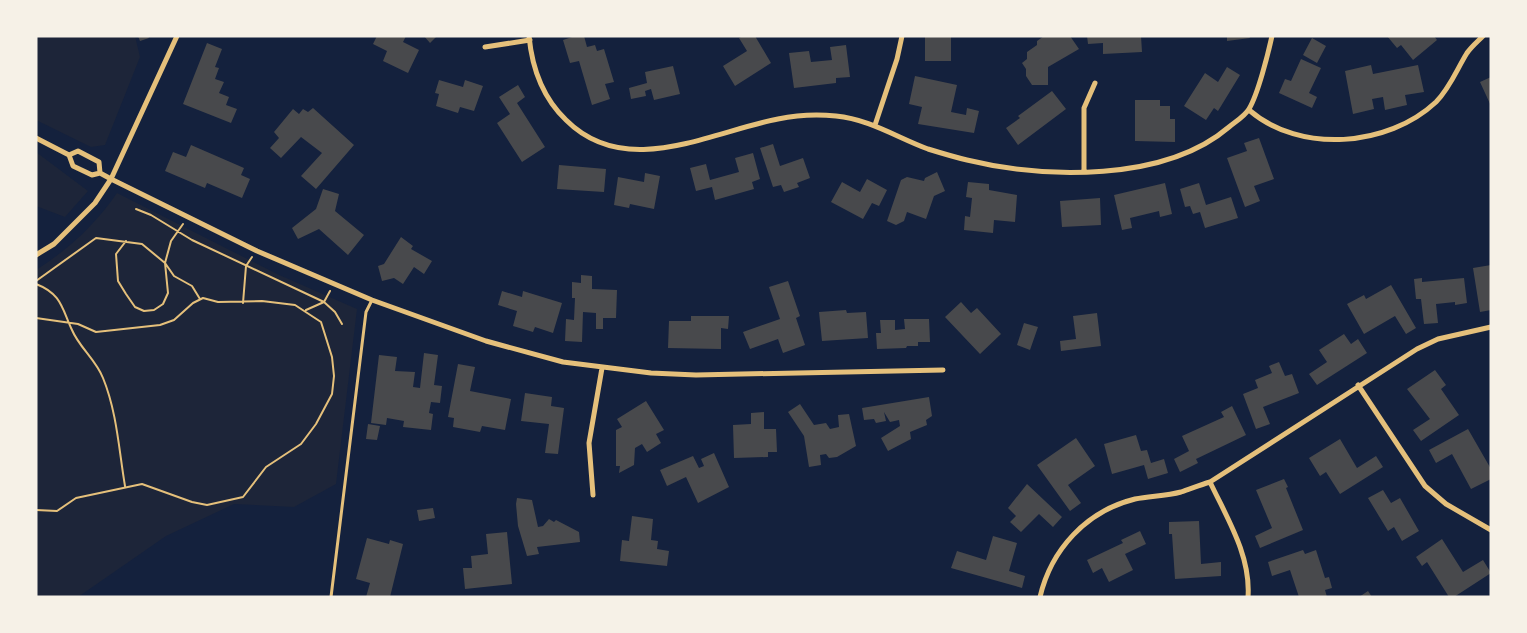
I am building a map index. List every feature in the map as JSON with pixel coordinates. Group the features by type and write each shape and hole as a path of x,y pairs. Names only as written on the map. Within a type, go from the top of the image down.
{"street":[{"path":"36,255 54,244 79,221 95,203 111,179 177,36"},
{"path":"875,125 897,59 902,36"},
{"path":"485,47 530,38 540,82 556,111 583,134 616,148 638,151 660,150 777,119 801,115 837,116 875,125 928,149 968,160 1030,170 1084,172 1148,164 1182,156 1217,137 1249,110 1267,58 1272,36"},
{"path":"1249,110 1271,126 1304,136 1356,139 1392,130 1415,119 1437,101 1451,83 1468,52 1483,36"},
{"path":"1084,172 1084,108 1095,83"},
{"path":"36,138 69,155 73,166 92,175 100,173 257,250 334,284 372,300 525,353 602,368 696,375 943,370"},
{"path":"69,155 78,151 98,162 100,173"},
{"path":"1040,597 1053,560 1068,540 1089,520 1112,507 1134,499 1180,492 1210,482 1417,348 1438,339 1491,327"},
{"path":"593,495 589,443 602,368"},
{"path":"1358,385 1425,486 1446,504 1491,530"},
{"path":"1210,482 1241,549 1248,575 1248,597"}],"lane":[{"path":"331,597 366,312 372,300"}],"path":[{"path":"136,209 151,215 178,232 246,266 324,302 342,324"},
{"path":"126,241 116,254 115,266 118,281 135,307 144,311 154,310 163,304 168,293 165,263 170,241 188,216"},
{"path":"125,486 108,394 102,377 72,330 59,300 36,282 96,238 126,241 142,244 165,263 174,276 192,286 200,299"},
{"path":"243,303 246,266 257,250"},
{"path":"306,310 324,302 334,284"},
{"path":"36,318 70,322 96,332 160,325 174,320 192,303 200,299 243,303 262,301 295,304 321,322 332,357 334,376 332,394 316,424 301,444 266,467 243,497 228,502 208,505 192,502 142,484 125,486 76,498 57,511 36,510"}],"shaded area":[{"path":"36,36 135,36 140,57 105,145 91,147 36,120"},
{"path":"36,152 88,191 65,217 36,206"},
{"path":"117,193 277,274 357,309 336,484 294,507 234,504 166,536 78,597 36,597 36,270 81,236 100,216"}],"building":[{"path":"138,36 148,36 149,38 140,41"},
{"path":"377,36 406,36 403,42 419,50 408,73 383,61 387,51 373,44"},
{"path":"424,36 437,36 430,43"},
{"path":"575,36 584,36 587,47 595,45 597,51 604,49 614,82 605,84 610,99 592,105 579,61 570,63 563,40"},
{"path":"755,36 771,63 735,86 723,66 747,51 739,38"},
{"path":"925,36 951,36 951,61 925,61"},
{"path":"1044,36 1070,36 1079,49 1048,67 1048,85 1032,85 1026,76 1026,69 1022,63 1027,59 1027,52 1037,45 1037,41"},
{"path":"1087,36 1141,36 1142,52 1103,54 1103,43 1088,44"},
{"path":"1227,36 1249,36 1250,38 1227,41"},
{"path":"1387,36 1434,36 1437,40 1413,60 1401,45 1397,48"},
{"path":"1312,38 1326,46 1317,63 1303,55"},
{"path":"207,43 222,49 215,67 219,68 215,79 224,82 219,93 229,97 226,105 237,109 231,123 183,104"},
{"path":"846,45 850,77 836,78 836,83 794,88 789,53 809,51 811,62 832,60 830,47"},
{"path":"1301,59 1321,68 1309,93 1317,97 1312,108 1279,93 1285,79 1291,81"},
{"path":"1371,65 1373,74 1418,65 1424,92 1405,95 1407,105 1385,110 1383,97 1372,99 1374,109 1353,114 1345,71"},
{"path":"673,66 680,94 654,100 651,89 645,91 646,96 631,99 629,88 647,83 645,72"},
{"path":"1227,67 1240,75 1218,111 1214,108 1206,120 1184,106 1205,73 1218,82"},
{"path":"915,76 957,85 951,112 966,115 967,108 979,111 974,133 918,124 922,107 909,104"},
{"path":"1491,77 1491,106 1480,82"},
{"path":"439,80 463,87 465,80 483,86 474,111 460,107 458,113 436,106 439,94 435,93"},
{"path":"518,85 525,97 517,103 545,147 522,162 497,123 510,114 499,97"},
{"path":"1052,91 1066,109 1018,145 1006,128 1020,118 1018,116"},
{"path":"1135,100 1160,100 1160,106 1170,106 1170,119 1175,119 1175,142 1135,141"},
{"path":"313,108 354,145 316,189 301,176 322,153 301,137 281,158 270,148 279,138 274,132 293,109 299,114 303,109 308,112"},
{"path":"1259,138 1274,179 1254,186 1260,201 1245,207 1227,158 1247,151 1244,143"},
{"path":"773,144 780,166 803,158 810,178 797,183 799,187 784,192 781,185 773,187 760,148"},
{"path":"191,145 244,168 241,175 250,179 242,198 207,183 205,188 165,171 173,152 186,157"},
{"path":"753,153 760,179 752,182 754,189 715,200 712,187 696,191 690,168 706,164 710,180 739,172 735,158"},
{"path":"559,165 606,169 604,192 557,189"},
{"path":"937,172 945,191 934,196 926,219 907,212 904,221 896,225 887,221 901,180 907,177 924,181 925,178"},
{"path":"645,173 660,176 654,209 630,204 629,208 614,205 618,177 644,182"},
{"path":"867,179 887,190 879,206 872,203 863,219 831,202 842,182 860,192"},
{"path":"968,182 989,184 989,190 1017,195 1015,222 994,220 993,233 964,230 965,216 970,217 972,198 966,197"},
{"path":"1165,183 1172,214 1160,217 1159,211 1130,218 1132,228 1122,230 1114,195"},
{"path":"1199,183 1206,205 1231,197 1238,218 1205,228 1200,212 1193,214 1190,206 1185,207 1180,189"},
{"path":"323,189 339,194 335,211 364,235 348,255 319,229 298,239 292,228 316,209"},
{"path":"1100,198 1101,225 1062,227 1060,201"},
{"path":"401,237 413,246 411,249 432,261 424,274 414,267 403,284 394,278 382,281 378,266 384,264"},
{"path":"1491,265 1491,310 1480,312 1473,268"},
{"path":"581,275 592,276 592,289 617,290 616,318 603,318 603,329 596,329 596,313 583,312 582,342 565,341 566,319 574,320 575,298 572,298 572,282 581,283"},
{"path":"1422,278 1422,282 1464,278 1467,303 1455,305 1455,302 1436,304 1438,323 1424,324 1421,299 1416,299 1414,279"},
{"path":"788,281 800,316 796,318 805,345 783,353 778,339 750,349 743,332 780,319 769,287"},
{"path":"1391,285 1416,328 1406,334 1395,316 1364,334 1347,304 1364,295 1366,299"},
{"path":"502,291 522,297 523,291 562,303 553,333 535,327 533,332 513,326 517,311 498,305"},
{"path":"961,302 971,313 977,308 1001,334 980,354 945,317"},
{"path":"846,310 847,313 866,312 868,338 822,341 819,312"},
{"path":"1097,313 1101,346 1061,351 1060,341 1076,339 1073,316"},
{"path":"691,316 729,316 728,329 721,328 721,349 668,348 669,321 691,321"},
{"path":"904,319 929,319 930,342 918,342 918,346 907,346 906,348 877,349 876,333 881,333 880,320 895,320 895,330 905,329"},
{"path":"1024,323 1038,327 1030,350 1017,345"},
{"path":"1344,334 1351,344 1358,339 1367,353 1317,385 1309,374 1327,362 1319,350"},
{"path":"424,353 438,355 434,385 442,386 440,403 431,402 429,413 433,414 431,430 403,427 404,421 387,418 386,425 371,423 379,355 397,357 395,371 415,372 413,387 420,388"},
{"path":"1279,362 1285,376 1292,374 1299,393 1263,407 1270,424 1256,429 1243,394 1258,388 1255,380 1272,373 1269,366"},
{"path":"458,364 475,367 470,391 511,399 505,430 482,426 480,432 453,427 454,418 448,417"},
{"path":"1435,370 1446,385 1441,389 1459,415 1421,441 1413,430 1430,419 1407,389"},
{"path":"525,393 552,397 551,406 564,408 558,454 545,453 549,424 521,421"},
{"path":"929,397 932,416 926,420 927,425 910,432 911,439 888,451 881,438 900,426 899,420 890,422 884,412 886,421 876,423 874,419 864,420 862,408"},
{"path":"646,401 664,430 656,434 661,443 647,452 642,444 635,448 634,465 619,473 620,466 616,466 616,430 622,427 617,419"},
{"path":"800,404 814,425 826,423 830,429 839,427 838,415 849,414 856,446 837,457 829,458 826,454 820,455 821,465 809,467 804,436 788,412"},
{"path":"1232,406 1246,435 1196,459 1198,463 1180,472 1174,459 1189,451 1182,436 1224,417 1221,412"},
{"path":"764,412 764,429 776,429 777,452 768,452 768,457 734,458 733,425 751,424 751,413"},
{"path":"368,424 380,426 377,440 366,439"},
{"path":"1468,429 1491,469 1491,479 1471,489 1452,454 1436,463 1429,450"},
{"path":"1136,435 1141,451 1147,450 1151,463 1164,459 1168,473 1148,479 1144,465 1112,474 1104,444"},
{"path":"1076,438 1095,466 1068,485 1081,503 1070,511 1037,465"},
{"path":"1340,439 1357,468 1376,456 1383,467 1340,494 1326,472 1320,476 1309,458"},
{"path":"714,453 729,487 698,503 686,477 667,486 660,470 693,456 699,468 704,466 701,459"},
{"path":"1284,479 1303,530 1260,548 1255,536 1272,528 1256,490"},
{"path":"1027,484 1062,517 1053,527 1039,514 1021,532 1010,522 1016,516 1008,508"},
{"path":"1383,490 1391,503 1400,498 1419,531 1402,541 1394,527 1388,531 1368,498"},
{"path":"517,498 532,500 538,527 543,526 549,519 554,522 556,520 579,532 580,542 537,547 539,554 527,556 518,526"},
{"path":"433,508 435,518 419,521 417,510"},
{"path":"632,516 653,519 651,540 658,541 657,549 669,551 667,566 620,561 622,540 629,541"},
{"path":"1199,521 1201,564 1221,562 1221,576 1175,579 1172,534 1169,534 1169,522"},
{"path":"1140,531 1146,544 1125,554 1133,570 1109,582 1102,568 1093,573 1087,560 1123,543 1121,540"},
{"path":"507,532 512,584 465,589 463,568 472,568 471,556 488,554 486,534"},
{"path":"993,536 1017,543 1009,571 1025,576 1022,588 951,568 957,551 986,560"},
{"path":"367,538 389,544 390,540 403,544 390,597 366,597 370,583 356,579"},
{"path":"1442,539 1463,572 1483,560 1491,573 1454,597 1449,597 1427,562 1422,566 1416,557"},
{"path":"1303,550 1305,554 1316,550 1325,578 1329,577 1332,588 1325,590 1327,597 1299,597 1290,570 1272,576 1268,562"},
{"path":"1368,591 1372,597 1359,597"}]}
